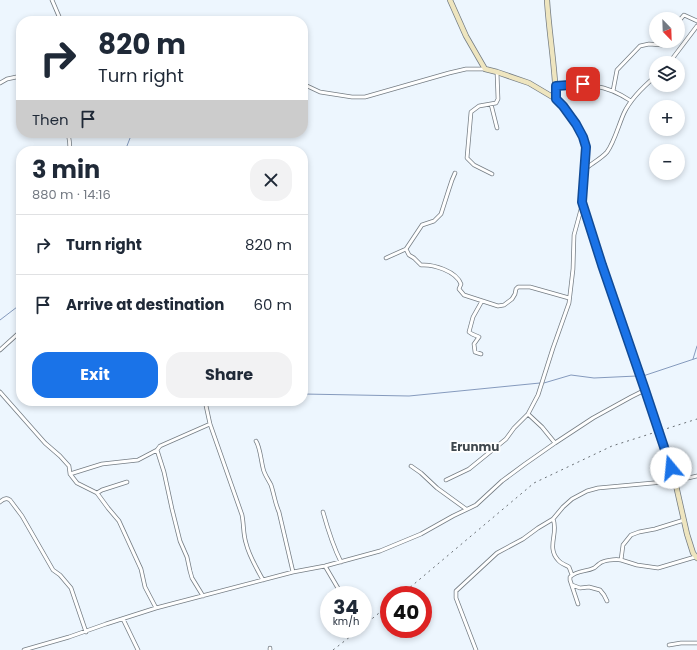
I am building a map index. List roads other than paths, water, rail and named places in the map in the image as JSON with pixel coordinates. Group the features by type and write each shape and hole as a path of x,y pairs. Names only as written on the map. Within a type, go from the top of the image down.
{"street":[{"path":"52,0 59,16"},
{"path":"450,0 466,36 485,69"},
{"path":"547,0 556,99"},
{"path":"685,15 697,21"},
{"path":"674,56 697,26"},
{"path":"613,91 617,70 640,46 649,44"},
{"path":"308,86 320,92 352,97 365,97 466,69 485,69 529,83 556,99 576,124 583,137 586,147 585,169 582,202 574,234 573,269 569,303 538,395 528,414 514,428 506,439 469,469 446,480"},
{"path":"492,174 474,165 467,158 471,112 479,106 496,103 498,99 497,72"},
{"path":"0,83 7,79 16,77"},
{"path":"585,169 606,153 624,112 631,101 649,82"},
{"path":"556,86 595,86 613,91 631,101"},
{"path":"491,104 497,128"},
{"path":"386,258 406,249 422,225 434,221 441,214 448,189 455,173"},
{"path":"572,575 594,568 603,561 611,561 616,559 637,565 658,568 696,558 687,534 675,481 663,442 582,202"},
{"path":"406,249 409,255 421,264 435,266 459,279 461,284 459,289 464,295 498,306 504,305 512,299 518,287 530,287 569,298"},
{"path":"481,354 475,352 474,344 479,337 469,332 473,317 482,301"},
{"path":"0,350 16,336"},
{"path":"24,650 86,632 156,608 380,551 421,534 476,505 502,481 555,443 593,418 645,390"},
{"path":"0,392 45,444 60,456 69,466 70,474 77,483 97,494 119,521 141,569 145,587 156,608"},
{"path":"206,406 210,424 242,515 248,552 263,580"},
{"path":"528,414 542,427 555,443"},
{"path":"70,474 102,464 138,460 157,450 160,446 210,424"},
{"path":"256,441 259,445 259,452 264,472 274,493 293,572"},
{"path":"157,450 164,472 180,541 188,557 192,578 203,596"},
{"path":"410,466 466,509"},
{"path":"476,650 456,598 456,591 497,553 523,539 553,519 572,499 587,491 598,488 675,481 697,476"},
{"path":"97,494 102,490 127,482"},
{"path":"0,502 5,498 10,500 22,516 53,570 60,575 71,588 86,632"},
{"path":"323,512 335,551 341,562"},
{"path":"553,519 555,523 552,546 553,552 559,561 569,567 572,575 570,577 578,604"},
{"path":"621,560 623,545 631,535 684,520"},
{"path":"325,566 337,586"},
{"path":"572,585 580,588 589,587 600,590 607,601"},
{"path":"123,619 138,650"},
{"path":"669,645 697,643"}],"waterway":[{"path":"127,146 130,138"},
{"path":"0,320 16,308"},
{"path":"693,359 697,346"},
{"path":"643,376 697,358"},
{"path":"544,383 571,375 594,378 637,376"},
{"path":"308,394 409,396 540,383"}],"railway":[{"path":"412,586 534,483 612,446 697,419"},
{"path":"372,619 380,612"},
{"path":"333,650 348,638"}],"district":[{"name":"Erunmu","path":"475,447"}]}
